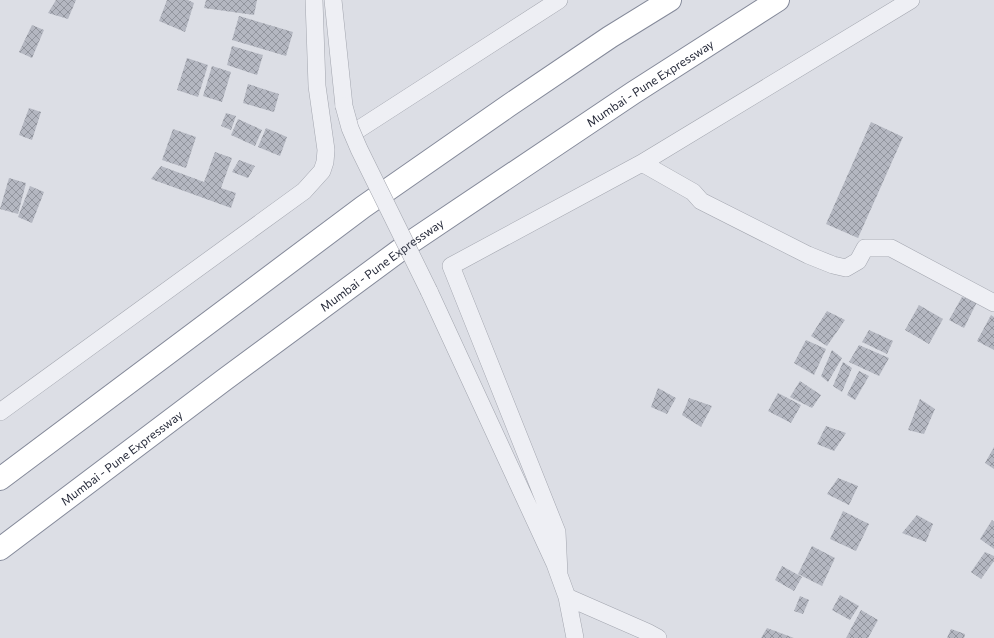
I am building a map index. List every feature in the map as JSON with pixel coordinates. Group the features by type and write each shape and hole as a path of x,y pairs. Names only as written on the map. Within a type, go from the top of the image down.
{"highway":[{"path":"0,479 363,207 610,37 670,0"},
{"name":"Mumbai - Pune Expressway","path":"0,549 411,242 633,92 778,0"}],"street":[{"path":"0,412 304,191 322,171 325,162 326,150 317,86 314,0"},
{"path":"333,0 344,106 350,128 429,291 555,564 567,597 575,638"},
{"path":"352,133 560,0"},
{"path":"559,574 557,532 451,266 642,163 910,0"},
{"path":"642,163 694,192 701,201 833,265 846,268 858,261 865,248 891,248 994,303"},
{"path":"567,597 658,638"}],"building":[{"path":"56,0 76,0 68,19 48,13"},
{"path":"167,0 188,0 194,3 185,32 159,21"},
{"path":"206,0 257,0 254,15 204,8"},
{"path":"239,16 293,32 286,56 232,40"},
{"path":"32,25 44,30 32,58 19,52"},
{"path":"232,46 263,55 257,75 227,65"},
{"path":"187,58 208,65 198,97 177,90"},
{"path":"212,66 231,72 222,102 203,96"},
{"path":"248,84 279,94 274,112 243,103"},
{"path":"29,108 41,112 32,140 19,135"},
{"path":"226,113 236,116 231,130 221,126"},
{"path":"238,119 262,130 255,146 231,135"},
{"path":"871,122 903,137 858,238 826,224"},
{"path":"266,128 287,137 280,156 258,147"},
{"path":"173,129 196,137 186,168 162,160"},
{"path":"215,152 232,158 221,188 236,193 231,208 151,179 161,166 204,182"},
{"path":"239,160 255,166 248,178 232,172"},
{"path":"9,178 26,183 18,214 0,209"},
{"path":"30,186 44,192 32,223 18,217"},
{"path":"962,297 977,302 964,328 949,320"},
{"path":"919,305 943,319 929,344 905,330"},
{"path":"827,311 845,320 827,346 811,336"},
{"path":"991,315 994,317 994,350 977,341"},
{"path":"869,330 893,341 887,354 862,342"},
{"path":"806,340 826,349 814,375 794,363"},
{"path":"859,345 889,358 879,376 849,362"},
{"path":"832,350 842,358 828,382 821,376"},
{"path":"843,362 852,368 842,392 833,386"},
{"path":"859,371 869,376 855,400 847,395"},
{"path":"800,381 821,395 812,408 790,397"},
{"path":"658,388 676,398 667,414 651,407"},
{"path":"778,393 801,405 791,423 768,411"},
{"path":"689,398 712,406 701,427 682,415"},
{"path":"920,399 935,409 924,434 908,430"},
{"path":"826,426 846,433 834,451 817,444"},
{"path":"994,447 994,469 985,463"},
{"path":"838,478 858,486 849,505 827,494"},
{"path":"843,511 869,524 856,551 830,539"},
{"path":"917,515 933,524 926,542 902,533"},
{"path":"992,520 994,522 994,549 980,539"},
{"path":"812,546 835,558 822,586 798,574"},
{"path":"985,552 994,556 994,561 981,579 971,572"},
{"path":"782,566 802,577 794,591 775,580"},
{"path":"840,595 859,606 850,620 832,610"},
{"path":"800,596 809,600 803,614 794,611"},
{"path":"861,610 878,620 868,638 846,638"},
{"path":"767,628 794,638 761,638"},
{"path":"951,629 965,634 964,638 947,638"}]}
